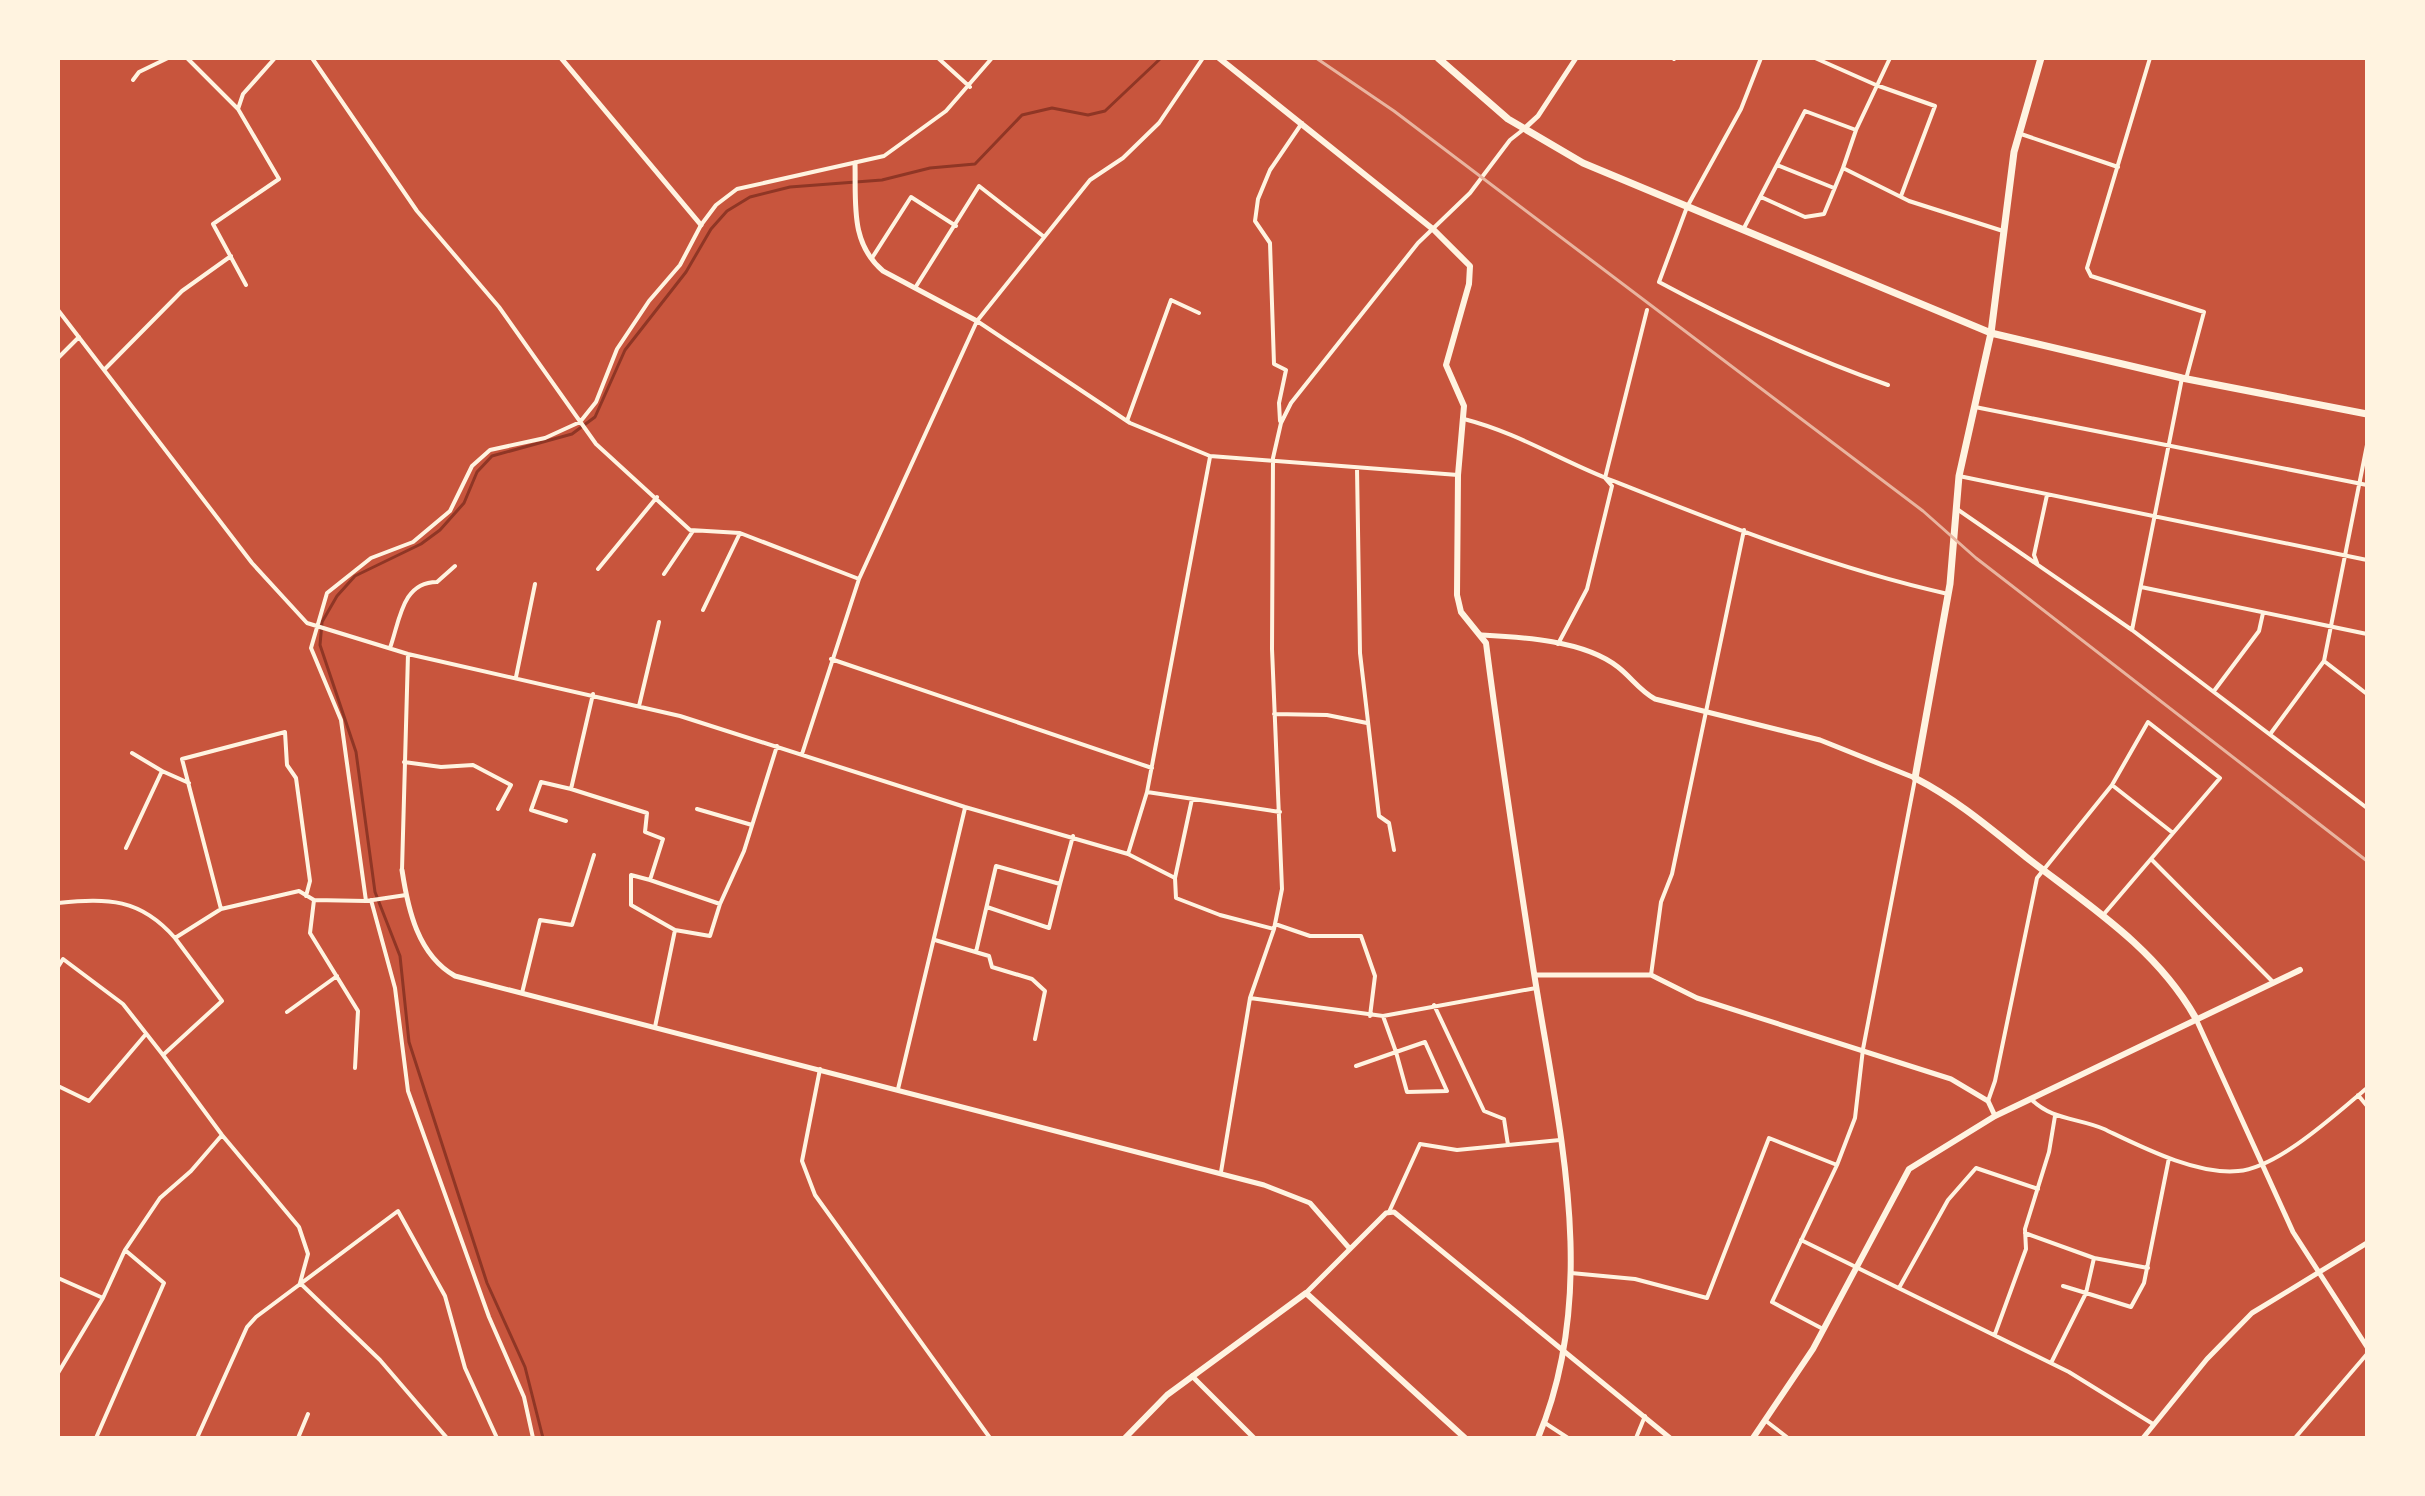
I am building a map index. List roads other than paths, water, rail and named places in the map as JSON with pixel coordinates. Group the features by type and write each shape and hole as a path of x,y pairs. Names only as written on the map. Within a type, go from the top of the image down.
{"main road":[{"path":"1219,58 1434,230 1470,266 1469,284 1446,365 1462,396 1464,419 1458,475 1459,608 1486,643 1560,1140 1571,1273 1566,1352 1538,1438"},
{"path":"1438,58 1524,129 1583,163 1991,333 2184,378 2367,414"},
{"path":"2041,58 2018,133 1991,333 1959,476 1948,594 1915,778 1946,795 2155,960 2195,1017"},
{"path":"1753,1438 1823,1329 1909,1169 1995,1116 2195,1017 2300,970"},
{"path":"1126,1438 1192,1376 1306,1293 1465,1438"}],"street":[{"path":"158,58 163,63"},
{"path":"133,80 139,72 168,58"},
{"path":"187,58 238,109 279,179 213,224 246,285"},
{"path":"238,109 243,94 275,58"},
{"path":"312,58 417,211 499,307 596,444 693,531 740,533 859,579"},
{"path":"561,58 701,225"},
{"path":"938,58 970,87"},
{"path":"533,1438 524,1397 489,1317 408,1091 395,988 369,900 341,720 311,648 327,593 371,558 413,542 450,511 472,466 490,450 545,438 580,422 596,402 617,349 649,301 680,265 701,225 716,205 737,189 884,156 946,111 992,58"},
{"path":"802,754 859,579 977,321 1090,180 1123,158 1159,123 1203,58"},
{"path":"1221,1172 1250,998 1275,927 1282,889 1274,714 1273,458 1281,423 1291,403 1418,243 1483,178 1510,140 1538,116 1576,58"},
{"path":"1761,58 1741,109 1687,207 1659,282 1736,323 1835,366 1888,385"},
{"path":"1815,58 1876,85 1935,106 1901,196"},
{"path":"1760,196 1805,217 1824,214 1856,130 1890,58"},
{"path":"2132,630 2168,447 2204,312 2091,276 2087,268 2150,58"},
{"path":"1742,230 1805,111 1856,130"},
{"path":"1281,423 1279,403 1286,370 1274,364 1270,243 1255,221 1258,199 1270,170 1302,123"},
{"path":"2018,133 2118,167"},
{"path":"855,163 858,236 870,261 977,321 1127,421 1210,456 1273,458 1458,475"},
{"path":"1777,165 1834,188"},
{"path":"1843,168 1901,196 2003,231"},
{"path":"915,288 979,186 1044,237"},
{"path":"870,261 911,197 956,226"},
{"path":"104,370 182,291 231,256"},
{"path":"1127,421 1171,300 1199,313"},
{"path":"58,310 252,563 307,623 408,654 593,694 777,746 965,807 1128,854 1175,878"},
{"path":"1605,478 1647,310"},
{"path":"58,358 79,337"},
{"path":"1973,406 2367,485"},
{"path":"1464,419 1518,435 1605,478 1744,530 1876,575 1948,594"},
{"path":"2271,733 2324,661 2367,445"},
{"path":"1128,854 1152,768 1210,456"},
{"path":"1357,468 1360,653 1379,816 1389,823 1394,850"},
{"path":"1959,476 2367,560"},
{"path":"1558,644 1587,589 1596,561 1612,486 1605,478"},
{"path":"2038,564 2034,555 2047,495"},
{"path":"598,569 657,497"},
{"path":"1955,508 2132,630 2367,808"},
{"path":"1651,975 1661,902 1672,874 1744,530"},
{"path":"664,574 693,531"},
{"path":"703,610 740,533"},
{"path":"390,648 408,594 425,582 437,582 455,566"},
{"path":"516,677 535,584"},
{"path":"2141,587 2367,634"},
{"path":"2214,691 2259,631 2263,613"},
{"path":"639,706 659,622"},
{"path":"1481,635 1537,637 1617,666 1639,690 1655,699 1820,740 1915,778 1863,1049 1855,1118 1837,1165 1772,1302 1823,1329"},
{"path":"408,654 402,870 406,895 426,950 445,971 475,984 821,1068 1041,1130 1221,1172 1302,1198 1350,1249"},
{"path":"831,659 1152,768"},
{"path":"2324,661 2367,694"},
{"path":"571,789 593,694"},
{"path":"1274,714 1327,715 1367,723"},
{"path":"1988,1101 2042,869 2112,785 2148,722 2220,778 2103,916"},
{"path":"221,909 182,759 285,732 287,765 296,778 310,881 306,896"},
{"path":"720,904 631,875 631,905 675,930 710,936 720,904 733,879 777,746"},
{"path":"132,753 189,783"},
{"path":"404,762 441,767 473,765 487,770 511,785 498,809"},
{"path":"126,848 162,771"},
{"path":"566,821 531,810 541,782 647,813 645,832 663,839 650,880"},
{"path":"2112,785 2173,833"},
{"path":"1147,792 1280,812"},
{"path":"1192,799 1175,878 1176,898 1220,915 1310,936 1361,936 1375,976 1370,1016"},
{"path":"898,1089 965,807"},
{"path":"697,809 752,825"},
{"path":"987,907 1049,928 1073,836"},
{"path":"522,995 540,920 572,925 594,855"},
{"path":"2151,859 2273,982"},
{"path":"976,952 996,866 1060,884"},
{"path":"175,938 221,909 299,891 314,900 369,900 406,895"},
{"path":"58,903 106,898 157,917 222,1001 163,1055"},
{"path":"314,900 310,933 358,1011 355,1068"},
{"path":"655,1027 675,930"},
{"path":"935,940 989,956 992,967 1032,979 1045,991 1035,1039"},
{"path":"58,967 63,959 123,1004 222,1135 299,1227 308,1254 300,1283"},
{"path":"1535,975 1651,975 1697,998 1951,1079 1988,1101 1995,1116"},
{"path":"287,1012 337,976"},
{"path":"1250,998 1383,1016 1537,988"},
{"path":"1434,1005 1484,1111 1504,1119 1508,1145"},
{"path":"1356,1066 1396,1052 1425,1042 1447,1091 1407,1092 1396,1052 1383,1016"},
{"path":"2195,1017 2261,1163 2315,1272 2367,1347"},
{"path":"58,1086 89,1101 146,1034"},
{"path":"821,1068 802,1161 815,1195 990,1438"},
{"path":"2030,1099 2055,1116 2090,1123 2169,1158 2236,1172 2261,1163 2317,1128 2367,1088"},
{"path":"2358,1095 2367,1106"},
{"path":"1995,1334 2026,1249 2025,1233 2055,1116"},
{"path":"58,1373 103,1298 125,1250 160,1198 191,1171 222,1135"},
{"path":"1571,1273 1635,1279 1707,1298 1769,1138 1837,1165"},
{"path":"1306,1293 1389,1212 1420,1144 1457,1150 1560,1140"},
{"path":"2063,1286 2131,1307 2148,1268 2169,1158"},
{"path":"1899,1288 1948,1200 1976,1168 2038,1189"},
{"path":"197,1438 247,1327 300,1283 398,1211 445,1296 465,1368 497,1438"},
{"path":"1389,1212 1394,1212 1670,1438"},
{"path":"2025,1233 2094,1258 2148,1268"},
{"path":"1801,1240 2051,1363 2153,1424"},
{"path":"2143,1438 2228,1335 2252,1313 2367,1243"},
{"path":"96,1438 164,1283 125,1250"},
{"path":"2051,1363 2086,1293 2094,1258"},
{"path":"58,1278 103,1298"},
{"path":"300,1283 380,1360 447,1438"},
{"path":"2295,1438 2367,1354"},
{"path":"1192,1376 1254,1438"},
{"path":"298,1438 308,1414"},
{"path":"1636,1438 1645,1416"},
{"path":"1766,1421 1788,1438"},
{"path":"1545,1423 1568,1438"}],"waterway":[{"path":"543,1438 525,1367 487,1283 409,1042 400,956 375,892 356,752 320,645 322,622 337,596 355,576 421,544 440,530 464,503 477,472 492,456 572,434 595,417 625,350 686,272 711,229 727,211 750,197 790,187 882,180 930,168 975,164 1022,115 1052,108 1088,115 1105,111 1161,58"}],"railway":[{"path":"1316,58 1394,111 1923,511 1976,558 2367,861"}]}
